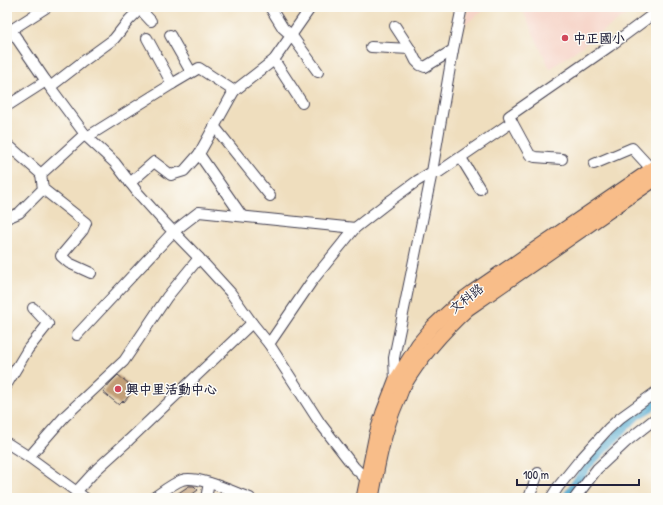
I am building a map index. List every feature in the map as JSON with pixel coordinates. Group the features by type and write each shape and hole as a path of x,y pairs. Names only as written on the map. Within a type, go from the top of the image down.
{"main road":[{"name":"文科路","path":"363,498 371,488 376,434 383,412 399,384 418,344 433,326 460,301 568,233 655,172"}],"street":[{"path":"47,7 9,29 86,136 115,163 160,218 230,292 269,344 320,423 371,488"},
{"path":"270,7 283,28 292,36 318,72"},
{"path":"130,183 154,162 171,175 184,171 199,154 234,91 274,60 311,7"},
{"path":"399,384 394,358 432,172 462,7"},
{"path":"7,106 48,84 81,63 114,39 140,9 151,21"},
{"path":"562,159 535,157 530,155 509,116 656,12"},
{"path":"395,26 416,61 420,65 425,66 453,50"},
{"path":"170,35 191,72"},
{"path":"147,38 172,84"},
{"path":"371,47 410,49"},
{"path":"274,60 302,103"},
{"path":"41,174 86,136 199,68 234,91"},
{"path":"269,344 312,281 355,228 417,181 432,172 439,172 512,122"},
{"path":"214,126 270,196"},
{"path":"7,144 41,174 43,189 86,223 83,230 62,256 70,263 91,273"},
{"path":"594,164 632,148 655,172"},
{"path":"199,154 242,216"},
{"path":"461,158 480,190"},
{"path":"7,218 19,213 43,189"},
{"path":"77,335 174,232 199,212 355,228"},
{"path":"28,457 65,416 124,361 167,297 199,258"},
{"path":"7,382 28,349 48,324 33,308"},
{"path":"76,492 97,469 252,323"},
{"path":"551,498 579,461 608,429 656,392"},
{"path":"575,498 597,469 627,441 656,418"},
{"path":"7,443 85,498"},
{"path":"529,498 538,472"},
{"path":"153,498 182,480 190,479 209,483 250,498"},
{"path":"206,498 209,483"}],"shaded area":[{"path":"468,7 489,7 465,24"},
{"name":"中正國小","path":"521,7 637,7 550,69"}],"building":[{"name":"興中里活動中心","path":"118,375 133,387 130,391 132,392 124,402 123,401 119,405 103,392"},
{"path":"189,486 194,486 198,490 187,498 171,498"}],"waterway":[{"path":"566,498 587,466 636,416 656,404"}],"place":[{"name":"中正國小","path":"565,38"},
{"name":"興中里活動中心","path":"118,389"}]}
